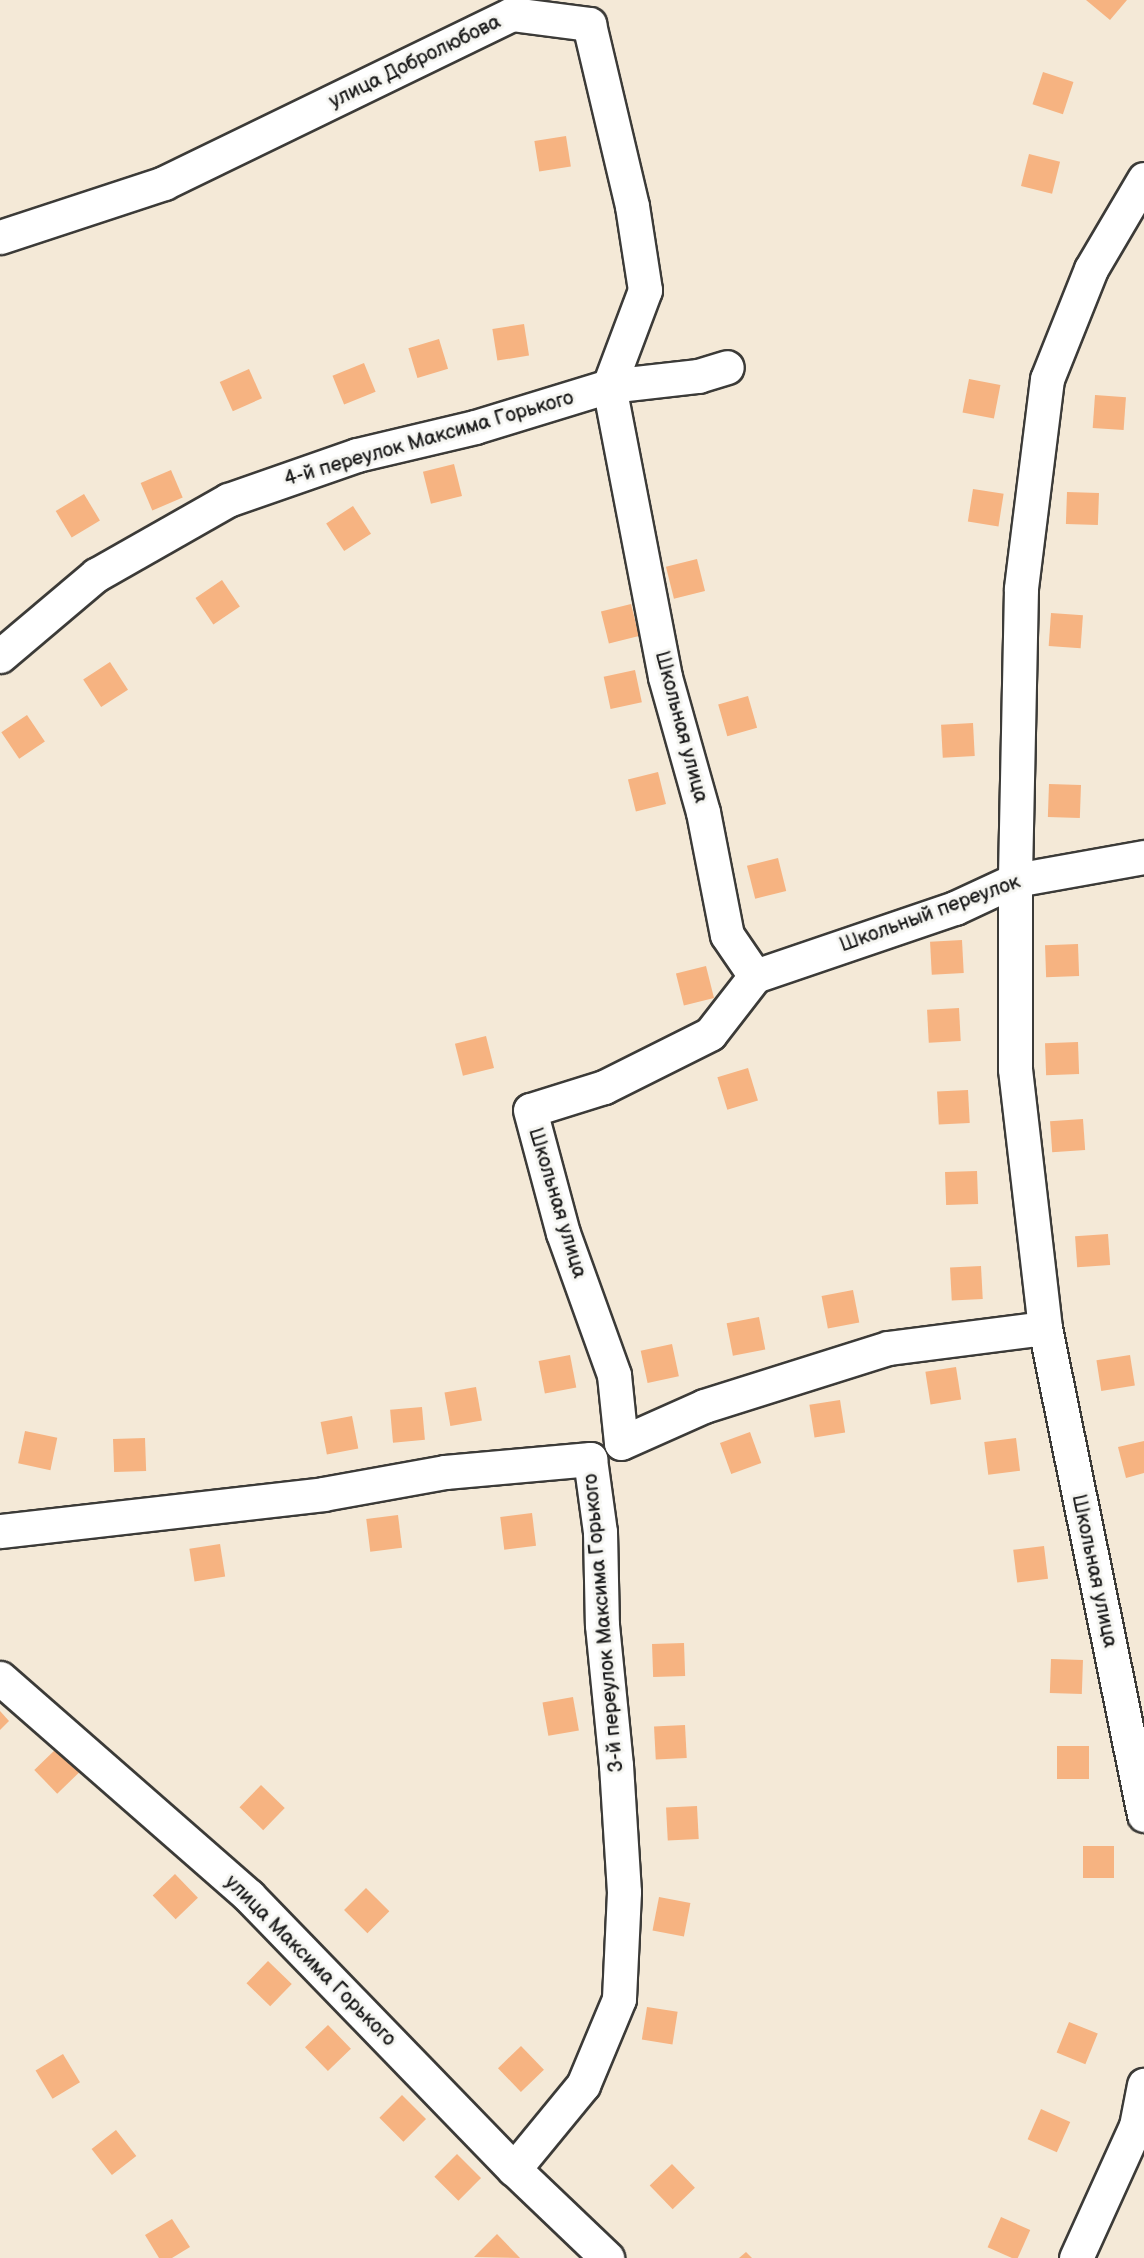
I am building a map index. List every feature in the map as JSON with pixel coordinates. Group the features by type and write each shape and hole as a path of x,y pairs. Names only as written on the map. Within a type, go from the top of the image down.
{"street":[{"name":"улица Добролюбова","path":"0,237 164,183 513,14 589,24 632,206 645,290 609,386"},
{"name":"Школьная улица","path":"1144,179 1091,268 1047,380 1021,589 1015,880 1015,1069 1045,1328 1144,1815"},
{"name":"4-й переулок Максима Горького","path":"0,656 96,575 228,500 357,455 475,427 609,386 698,376 727,367"},
{"name":"Школьная улица","path":"609,386 665,677 703,812 728,935 755,976 710,1034 604,1087 530,1110 563,1233 614,1375 621,1443"},
{"name":"Школьный переулок","path":"755,976 955,908 1015,880 1144,857"},
{"path":"590,1459 704,1406 888,1348 1045,1328"},
{"name":"3-й переулок Максима Горького","path":"0,1531 324,1494 445,1472 590,1459 600,1532 602,1625 623,1881 619,1999 583,2085 513,2169"},
{"name":"улица Максима Горького","path":"0,1678 249,1896 513,2169 607,2258"},
{"path":"1076,2258 1136,2126 1144,2085"}],"building":[{"path":"1086,0 1127,0 1110,20"},
{"path":"1043,72 1073,82 1063,114 1032,104"},
{"path":"566,136 571,167 539,172 534,141"},
{"path":"1029,154 1060,162 1052,194 1021,186"},
{"path":"524,324 529,356 497,361 492,329"},
{"path":"439,339 448,369 417,378 408,348"},
{"path":"364,363 376,392 344,404 332,376"},
{"path":"249,369 262,398 233,411 220,382"},
{"path":"969,379 1000,385 994,418 963,412"},
{"path":"1095,395 1126,397 1124,430 1093,428"},
{"path":"454,464 462,496 431,504 423,472"},
{"path":"171,470 183,498 152,511 141,483"},
{"path":"973,489 1004,494 998,526 968,522"},
{"path":"1067,492 1099,493 1098,525 1066,524"},
{"path":"84,494 100,521 72,538 56,511"},
{"path":"353,506 371,534 344,551 326,523"},
{"path":"697,559 705,591 674,599 666,567"},
{"path":"222,580 240,607 213,624 195,598"},
{"path":"631,604 639,636 609,644 601,611"},
{"path":"1051,613 1083,615 1081,648 1049,646"},
{"path":"110,662 128,690 101,707 83,679"},
{"path":"635,670 642,702 611,709 604,677"},
{"path":"748,696 757,728 727,736 718,705"},
{"path":"27,715 45,742 19,759 1,732"},
{"path":"973,723 975,756 943,758 941,725"},
{"path":"658,772 666,804 636,812 628,779"},
{"path":"1049,784 1081,785 1080,818 1048,817"},
{"path":"778,858 786,891 755,899 747,866"},
{"path":"962,940 964,973 932,975 930,942"},
{"path":"1078,944 1079,976 1046,977 1045,945"},
{"path":"706,966 714,998 684,1006 676,973"},
{"path":"959,1008 961,1041 929,1043 927,1010"},
{"path":"486,1036 494,1068 463,1076 455,1044"},
{"path":"1078,1042 1079,1074 1046,1075 1045,1043"},
{"path":"748,1068 758,1101 727,1110 717,1077"},
{"path":"968,1090 970,1123 939,1125 937,1092"},
{"path":"1083,1119 1085,1150 1052,1152 1050,1121"},
{"path":"977,1171 978,1204 946,1205 945,1172"},
{"path":"1108,1234 1110,1265 1077,1267 1075,1236"},
{"path":"981,1266 983,1299 952,1301 950,1268"},
{"path":"853,1290 859,1322 828,1328 822,1296"},
{"path":"759,1317 765,1349 733,1356 727,1323"},
{"path":"672,1344 679,1376 648,1383 641,1351"},
{"path":"570,1355 576,1387 545,1393 539,1361"},
{"path":"1130,1355 1135,1386 1101,1391 1096,1360"},
{"path":"956,1367 961,1400 931,1404 925,1372"},
{"path":"476,1387 482,1420 450,1426 444,1393"},
{"path":"840,1400 845,1433 815,1437 809,1405"},
{"path":"422,1407 425,1440 393,1443 390,1410"},
{"path":"352,1416 358,1448 327,1454 321,1422"},
{"path":"25,1431 57,1438 50,1470 18,1463"},
{"path":"750,1432 761,1463 731,1474 720,1443"},
{"path":"145,1438 146,1471 114,1472 113,1439"},
{"path":"1016,1438 1020,1471 988,1475 984,1442"},
{"path":"1144,1441 1144,1473 1126,1478 1118,1447"},
{"path":"532,1513 536,1546 504,1550 500,1517"},
{"path":"398,1515 402,1548 370,1552 366,1519"},
{"path":"220,1544 225,1577 195,1581 189,1549"},
{"path":"1044,1546 1048,1579 1017,1583 1013,1550"},
{"path":"684,1643 685,1676 653,1677 652,1644"},
{"path":"1051,1659 1083,1660 1082,1694 1050,1693"},
{"path":"573,1697 579,1730 548,1736 542,1702"},
{"path":"0,1711 9,1721 0,1730"},
{"path":"685,1725 687,1758 656,1760 654,1727"},
{"path":"1057,1746 1089,1746 1089,1779 1057,1779"},
{"path":"58,1747 81,1771 57,1794 34,1770"},
{"path":"261,1785 285,1808 263,1830 239,1807"},
{"path":"697,1806 699,1839 668,1841 666,1808"},
{"path":"1083,1846 1114,1846 1114,1878 1083,1878"},
{"path":"175,1874 198,1898 176,1919 153,1896"},
{"path":"366,1888 389,1911 367,1933 344,1910"},
{"path":"659,1897 690,1903 684,1936 653,1930"},
{"path":"268,1961 292,1984 270,2006 246,1983"},
{"path":"647,2007 678,2012 672,2044 642,2040"},
{"path":"1069,2022 1098,2034 1085,2064 1057,2053"},
{"path":"328,2025 351,2049 328,2071 305,2047"},
{"path":"521,2046 544,2070 521,2092 498,2068"},
{"path":"63,2054 80,2082 53,2099 36,2070"},
{"path":"402,2095 426,2119 403,2142 379,2118"},
{"path":"1041,2109 1070,2122 1057,2152 1028,2139"},
{"path":"116,2130 136,2156 112,2175 92,2149"},
{"path":"457,2154 481,2178 458,2201 434,2177"},
{"path":"672,2164 695,2188 673,2209 650,2186"},
{"path":"1001,2217 1030,2230 1018,2258 1012,2258 988,2247"},
{"path":"172,2219 190,2247 172,2258 159,2258 145,2235"},
{"path":"497,2234 520,2258 474,2257"},
{"path":"746,2252 752,2258 739,2258"}]}
